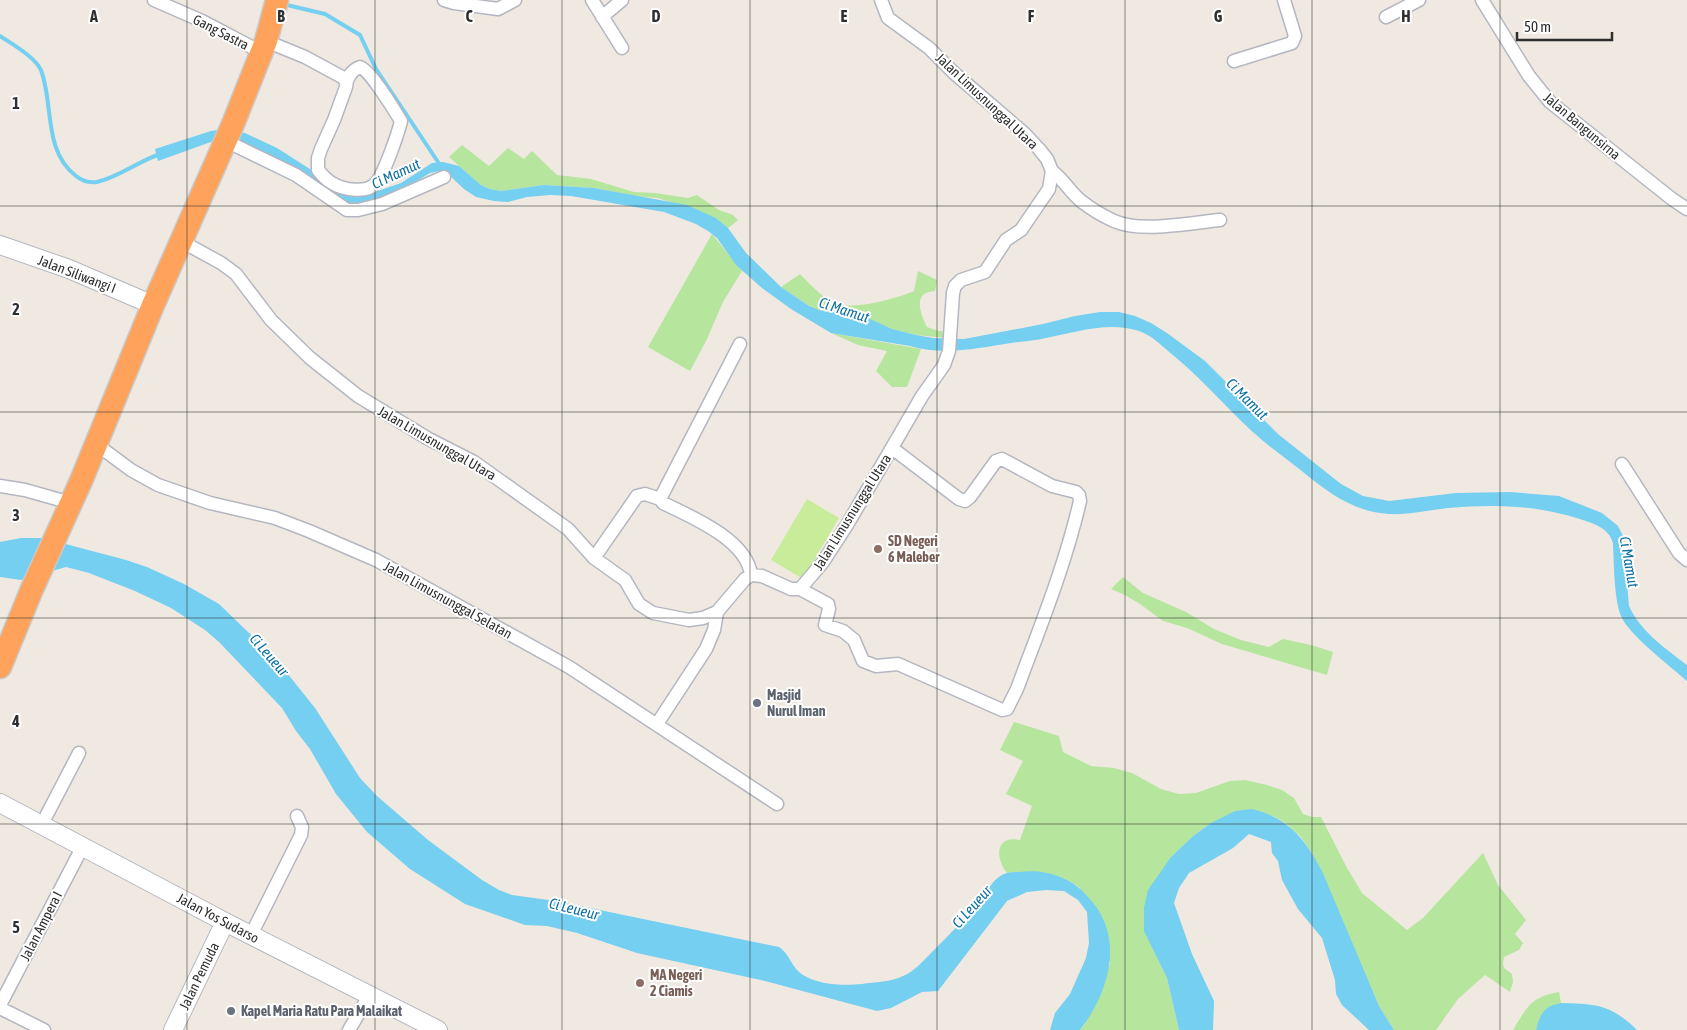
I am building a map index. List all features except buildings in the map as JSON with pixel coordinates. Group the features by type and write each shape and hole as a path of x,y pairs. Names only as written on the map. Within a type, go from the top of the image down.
{"highway":[{"path":"0,668 153,305 230,133 264,47 277,0"}],"main road":[{"name":"Jalan Siliwangi I","path":"0,245 69,269 153,305"},
{"name":"Jalan Yos Sudarso","path":"0,803 225,922 438,1030"},
{"name":"Jalan Pemuda","path":"173,1030 225,922"}],"street":[{"name":"Gang Sastra","path":"154,0 264,47 304,57 346,81"},
{"path":"444,0 498,9 515,0"},
{"path":"592,0 622,48"},
{"path":"602,17 622,0"},
{"name":"Jalan Limusnunggal Utara","path":"800,589 823,562 847,525 922,396 941,371 949,351 955,286 964,278 979,274 989,268 1004,242 1018,233 1046,195 1052,171 1047,159 1025,134 954,73 929,48 888,18 881,0"},
{"path":"1234,61 1292,42 1294,36 1284,0"},
{"path":"1386,17 1419,0"},
{"name":"Jalan Bangunsirna","path":"1482,0 1529,76 1550,102 1687,209"},
{"path":"356,68 364,68 371,74 401,121 387,160 376,183 364,189 346,189 333,184 318,170 318,158 346,87 346,81 356,68"},
{"path":"230,133 348,210 358,210 382,204 444,177"},
{"path":"1052,171 1066,183 1069,190 1081,201 1113,221 1122,224 1145,227 1220,220"},
{"name":"Jalan Limusnunggal Utara","path":"181,241 221,263 236,274 271,320 310,358 358,396 413,430 474,462 568,529 594,558 620,576 639,604 653,613 689,620 703,618 717,612"},
{"path":"660,499 740,344"},
{"name":"Jalan Limusnunggal Selatan","path":"96,444 131,470 158,485 210,503 275,518 376,560 569,667 777,804"},
{"path":"657,724 706,649 714,630 717,612 745,579 751,575 762,576 791,589 800,589 828,604 829,610 825,625 843,631 854,640 863,661 876,666 898,664 1002,710 1008,707 1017,689 1072,538 1080,501 1079,495 1076,492 1052,486 1002,459 996,461 970,497 965,501 959,499 892,448"},
{"path":"1622,464 1679,553 1687,560"},
{"path":"0,486 24,490 71,503"},
{"path":"594,558 637,496 645,494 660,499 663,503 705,524 727,540 747,560 751,575"},
{"path":"42,824 79,753"},
{"path":"251,935 301,835 302,827 297,816"},
{"name":"Jalan Ampera I","path":"0,1006 82,846"},
{"path":"349,1030 370,994"},
{"path":"0,1006 44,1030"}],"green space":[{"path":"462,145 489,166 508,148 524,159 532,151 557,175 591,179 634,192 688,198 697,195 719,210 733,215 738,220 728,228 716,218 658,198 634,196 594,188 544,185 501,191 490,189 481,185 449,157"},
{"path":"712,234 742,271 723,302 707,339 690,371 648,347"},
{"path":"918,271 937,280 935,291 928,292 921,299 920,310 924,321 927,327 938,331 948,331 947,338 916,335 892,329 852,312 822,311 809,306 781,287 800,274 833,303 851,306 862,305 914,291"},
{"path":"831,333 921,349 907,387 892,387 876,371 887,351 858,345"},
{"path":"807,499 839,518 803,579 771,560"},
{"path":"1123,577 1143,593 1186,612 1214,629 1241,640 1269,647 1283,639 1333,652 1327,675 1222,644 1187,628 1163,621 1140,604 1111,589"},
{"path":"1014,722 1059,736 1063,752 1091,766 1114,768 1132,773 1161,789 1179,794 1196,793 1230,781 1245,780 1282,790 1294,798 1303,814 1321,817 1362,893 1407,930 1423,918 1483,853 1498,885 1526,920 1515,934 1523,943 1519,950 1504,957 1504,968 1512,974 1513,982 1510,992 1485,975 1458,999 1436,1030 1394,1030 1379,1006 1312,853 1301,837 1287,824 1275,817 1252,809 1211,823 1193,836 1171,857 1152,947 1167,978 1179,1030 1080,1030 1085,1024 1110,963 1079,887 1061,877 1044,873 1007,873 1000,861 999,855 1002,844 1012,839 1020,840 1032,806 1006,794 1023,761 1000,750"},
{"path":"1559,992 1561,1003 1544,1012 1536,1030 1513,1030 1531,1004 1542,997"}],"water":[{"path":"224,129 245,133 277,148 313,171 369,194 401,183 432,163 443,162 459,166 481,185 501,191 544,185 594,188 687,205 716,218 728,228 746,253 781,287 809,306 822,311 859,314 892,329 916,335 933,338 964,339 1100,312 1119,312 1135,316 1167,333 1205,361 1278,434 1341,484 1363,496 1389,501 1456,493 1510,492 1559,496 1602,513 1618,526 1623,536 1629,606 1640,624 1662,646 1687,665 1687,681 1641,641 1621,616 1616,591 1613,543 1608,533 1600,527 1564,514 1531,508 1465,507 1396,514 1364,510 1332,494 1267,444 1186,366 1153,339 1139,331 1128,328 1104,327 1038,340 974,349 948,351 923,349 831,333 791,309 762,288 736,265 717,238 708,231 696,224 664,212 571,196 550,195 527,197 508,202 494,201 476,197 464,189 446,172 439,171 430,173 381,200 354,204 344,203 274,157 236,140 222,138 158,161 155,149 211,131"},
{"name":"Ci Leueur","path":"21,538 43,538 147,567 184,584 219,604 275,658 315,708 360,778 377,796 428,840 482,880 499,890 512,895 556,901 779,947 803,975 824,983 847,985 888,981 907,974 915,969 962,922 998,877 1012,872 1043,872 1067,880 1080,889 1099,911 1107,928 1110,945 1109,963 1106,981 1099,998 1091,1015 1080,1030 1050,1030 1055,1013 1070,994 1086,958 1089,943 1087,912 1078,900 1064,891 1027,892 1007,901 938,991 922,992 891,1008 877,1011 765,981 637,953 577,933 547,926 525,925 465,904 410,869 367,832 336,794 310,749 282,708 219,642 205,630 171,608 135,591 89,573 66,567 21,580 0,577 0,542"},
{"path":"1252,809 1265,813 1286,824 1295,831 1309,849 1322,871 1379,1006 1394,1030 1369,1030 1342,1005 1336,994 1335,980 1322,938 1298,909 1282,880 1278,861 1272,853 1271,842 1249,834 1233,848 1189,873 1179,888 1174,903 1192,954 1214,1001 1213,1030 1179,1030 1167,978 1144,931 1144,908 1148,890 1171,857 1193,836 1211,823 1235,811"},
{"path":"1561,1003 1602,1007 1619,1015 1637,1030 1536,1030 1539,1019 1544,1012 1550,1006"}],"waterway":[{"path":"287,5 325,14 360,35 376,69 440,165"},
{"name":"Ci Mamut","path":"0,36 29,56 41,70 45,84 51,127 58,154 66,166 78,178 91,182 105,180 160,154"}],"place":[{"name":"SD Negeri 6 Maleber","path":"878,549"},
{"name":"Masjid Nurul Iman","path":"757,703"},
{"name":"MA Negeri 2 Ciamis","path":"640,983"},
{"name":"Kapel Maria Ratu Para Malaikat","path":"231,1011"}]}
